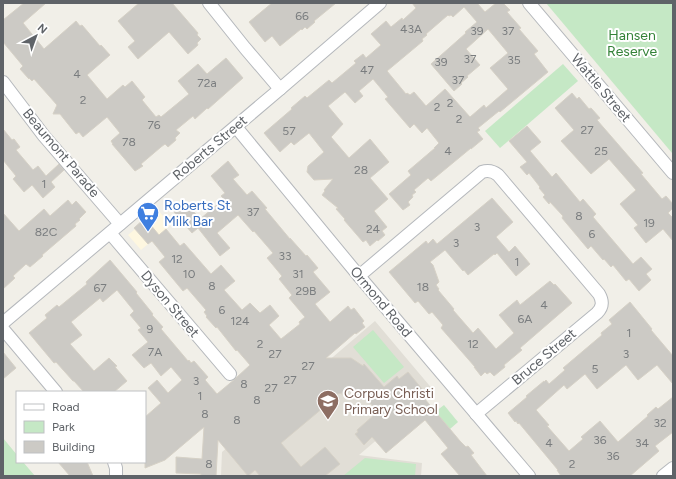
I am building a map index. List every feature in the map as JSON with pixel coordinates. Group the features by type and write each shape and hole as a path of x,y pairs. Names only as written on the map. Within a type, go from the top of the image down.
{"street":[{"path":"210,3 245,48 280,89"},
{"name":"Roberts Street","path":"3,324 380,3"},
{"name":"Wattle Street","path":"529,3 673,173"},
{"name":"Beaumont Parade","path":"3,82 44,136 120,224"},
{"name":"Ormond Road","path":"236,127 359,276 529,476"},
{"name":"Bruce Street","path":"359,276 482,172 491,171 498,175 599,294 602,303 601,308 597,313 476,414"},
{"name":"Dyson Street","path":"110,233 230,374"},
{"path":"3,329 55,391"},
{"path":"114,463 116,476"},
{"path":"664,476 673,468"}],"shaded area":[{"path":"158,210 171,225 141,250 128,235"},
{"name":"Corpus Christi Primary School","path":"375,321 434,391 359,455 422,463 421,476 221,476 222,452"}],"green space":[{"name":"Hansen Reserve","path":"546,3 673,3 673,153 672,153"},
{"path":"563,64 578,81 500,148 485,131"},
{"path":"373,330 404,367 384,383 353,347"},
{"path":"444,405 458,422 450,429 435,412"},
{"path":"3,438 16,454 16,463 24,463 35,476 3,476"},
{"path":"365,458 416,464 415,476 343,476"}],"building":[{"path":"24,3 46,3 23,23 44,49 76,21 80,26 82,25 110,55 87,75 107,99 123,85 125,87 132,81 145,97 142,100 156,117 159,115 161,117 189,94 178,81 198,64 207,74 226,58 243,78 208,109 207,108 195,119 193,116 176,130 180,133 175,138 176,140 168,147 165,144 161,147 141,164 143,166 135,171 112,144 111,141 120,133 107,117 83,137 79,132 76,134 60,114 53,114 57,105 34,79 32,81 29,79 20,69 23,66 3,42 3,20"},
{"path":"139,3 172,3 198,33 197,35 201,39 197,43 198,45 188,54 169,32 138,59 128,47 135,41 118,21"},
{"path":"272,3 336,3 314,21 315,22 307,29 305,27 302,30 301,29 280,46 272,36 265,42 249,22"},
{"path":"412,3 477,3 485,12 496,3 503,3 510,10 507,12 521,28 519,29 538,51 534,54 548,72 500,112 499,111 478,128 480,130 477,132 483,139 431,181 428,178 414,190 416,192 412,195 413,197 408,202 410,205 403,210 389,194 411,175 408,171 439,143 427,128 422,133 414,124 410,128 385,99 388,97 373,79 359,91 363,96 355,103 345,92 328,106 343,124 331,137 349,158 370,139 389,162 370,178 388,199 374,211 387,227 382,231 385,235 370,246 366,240 363,242 344,220 345,219 336,209 338,208 322,195 333,179 314,180 307,172 308,166 324,152 309,133 294,145 291,142 280,152 264,133 305,96 307,98 329,80 332,83 356,63 354,61 363,54 366,58 381,45 371,34 386,21 391,27 402,18 403,20 416,8","holes":["464,7 477,22 431,64 454,91 462,84 461,83 468,77 467,76 480,65 466,49 488,29 508,53 490,68 508,89 486,108 484,105 470,117 445,89 426,106 414,92 410,95 407,93 406,94 387,71 423,41 422,39 427,35 426,34 448,15 453,17"]},
{"path":"572,93 577,99 579,97 589,109 591,108 600,118 597,120 643,173 641,174 662,199 666,196 673,204 673,208 668,213 673,218 673,241 663,229 646,243 634,228 638,225 620,204 636,190 609,159 591,174 561,141 574,130 555,108"},
{"path":"527,126 541,142 530,151 552,177 556,173 580,202 583,199 596,214 593,217 633,264 641,257 652,269 646,274 651,280 639,291 629,279 626,281 613,265 611,267 604,259 603,260 591,246 588,249 562,218 563,216 543,197 545,195 529,173 527,175 520,167 527,162 509,141"},
{"path":"3,129 20,147 16,150 33,170 38,166 46,176 59,164 64,170 51,182 55,187 43,198 32,185 24,192 13,179 16,176 3,160"},
{"path":"228,161 239,175 233,179 247,195 252,191 267,208 265,209 290,239 318,268 313,272 330,292 315,304 330,322 348,306 351,310 354,308 364,321 362,323 365,327 356,334 355,333 326,358 351,358 363,366 364,364 384,387 397,376 399,379 408,372 422,389 419,392 460,441 466,447 468,446 474,453 471,455 487,476 460,476 441,454 448,448 425,420 386,453 372,437 364,445 355,434 358,432 357,430 374,415 372,413 376,410 363,394 358,398 350,391 342,395 342,393 317,398 324,407 281,443 301,467 325,447 340,464 325,476 260,476 255,470 248,476 218,440 216,476 176,473 176,457 202,459 204,427 165,460 145,468 146,416 161,403 148,388 157,380 168,393 182,380 171,367 161,376 151,363 144,368 132,355 148,342 138,330 141,328 130,315 134,311 117,290 103,302 100,298 71,322 82,335 70,344 94,371 109,358 117,366 115,367 127,381 115,391 83,391 56,362 54,363 29,333 47,318 45,315 57,305 59,307 87,284 86,282 110,260 137,292 136,293 153,314 152,315 163,327 161,329 188,361 189,360 191,363 194,361 208,377 205,380 217,394 250,365 237,350 236,351 217,327 216,328 206,317 207,316 204,312 206,310 187,288 183,291 159,262 165,257 152,241 148,244 134,228 145,218 159,235 166,229 180,246 184,243 211,274 221,265 235,281 224,290 242,310 250,303 260,313 270,305 279,316 269,325 281,339 300,324 299,322 305,317 289,298 292,295 279,279 282,276 267,258 273,253 238,215 217,233 230,248 220,256 198,228 192,233 174,212 186,203 200,219 224,199 221,196 225,193 211,176"},
{"path":"492,198 513,222 496,237 509,252 515,246 530,264 516,276 497,253 468,275 445,250 430,262 433,265 439,282 436,285 439,289 438,290 454,309 453,310 473,333 478,328 496,349 514,333 499,315 517,300 520,305 550,281 554,285 555,284 572,303 520,348 522,350 504,365 505,367 494,376 490,372 487,374 485,372 481,376 441,328 443,325 432,312 429,314 418,301 415,303 389,272 426,241 428,244 433,239 437,244"},
{"path":"68,200 72,205 76,201 86,212 75,224 76,226 30,267 26,264 13,276 15,278 3,289 3,213 19,231 44,209 50,216"},
{"path":"630,302 673,356 673,384 657,365 638,380 626,365 597,389 585,374 567,389 564,385 536,410 549,425 547,426 569,451 583,439 581,437 600,421 618,442 648,416 647,415 656,407 658,409 673,397 673,432 655,446 659,451 630,476 561,476 558,470 519,423 518,424 516,421 515,422 508,413 544,381 546,380 549,384 565,370 563,368 602,335 601,333 612,324 609,320"},
{"path":"3,352 16,368 3,379"},
{"path":"59,463 87,463 93,476 70,476"}],"place":[{"name":"Roberts St Milk Bar","path":"148,232"},
{"name":"Corpus Christi Primary School","path":"328,420"}]}
